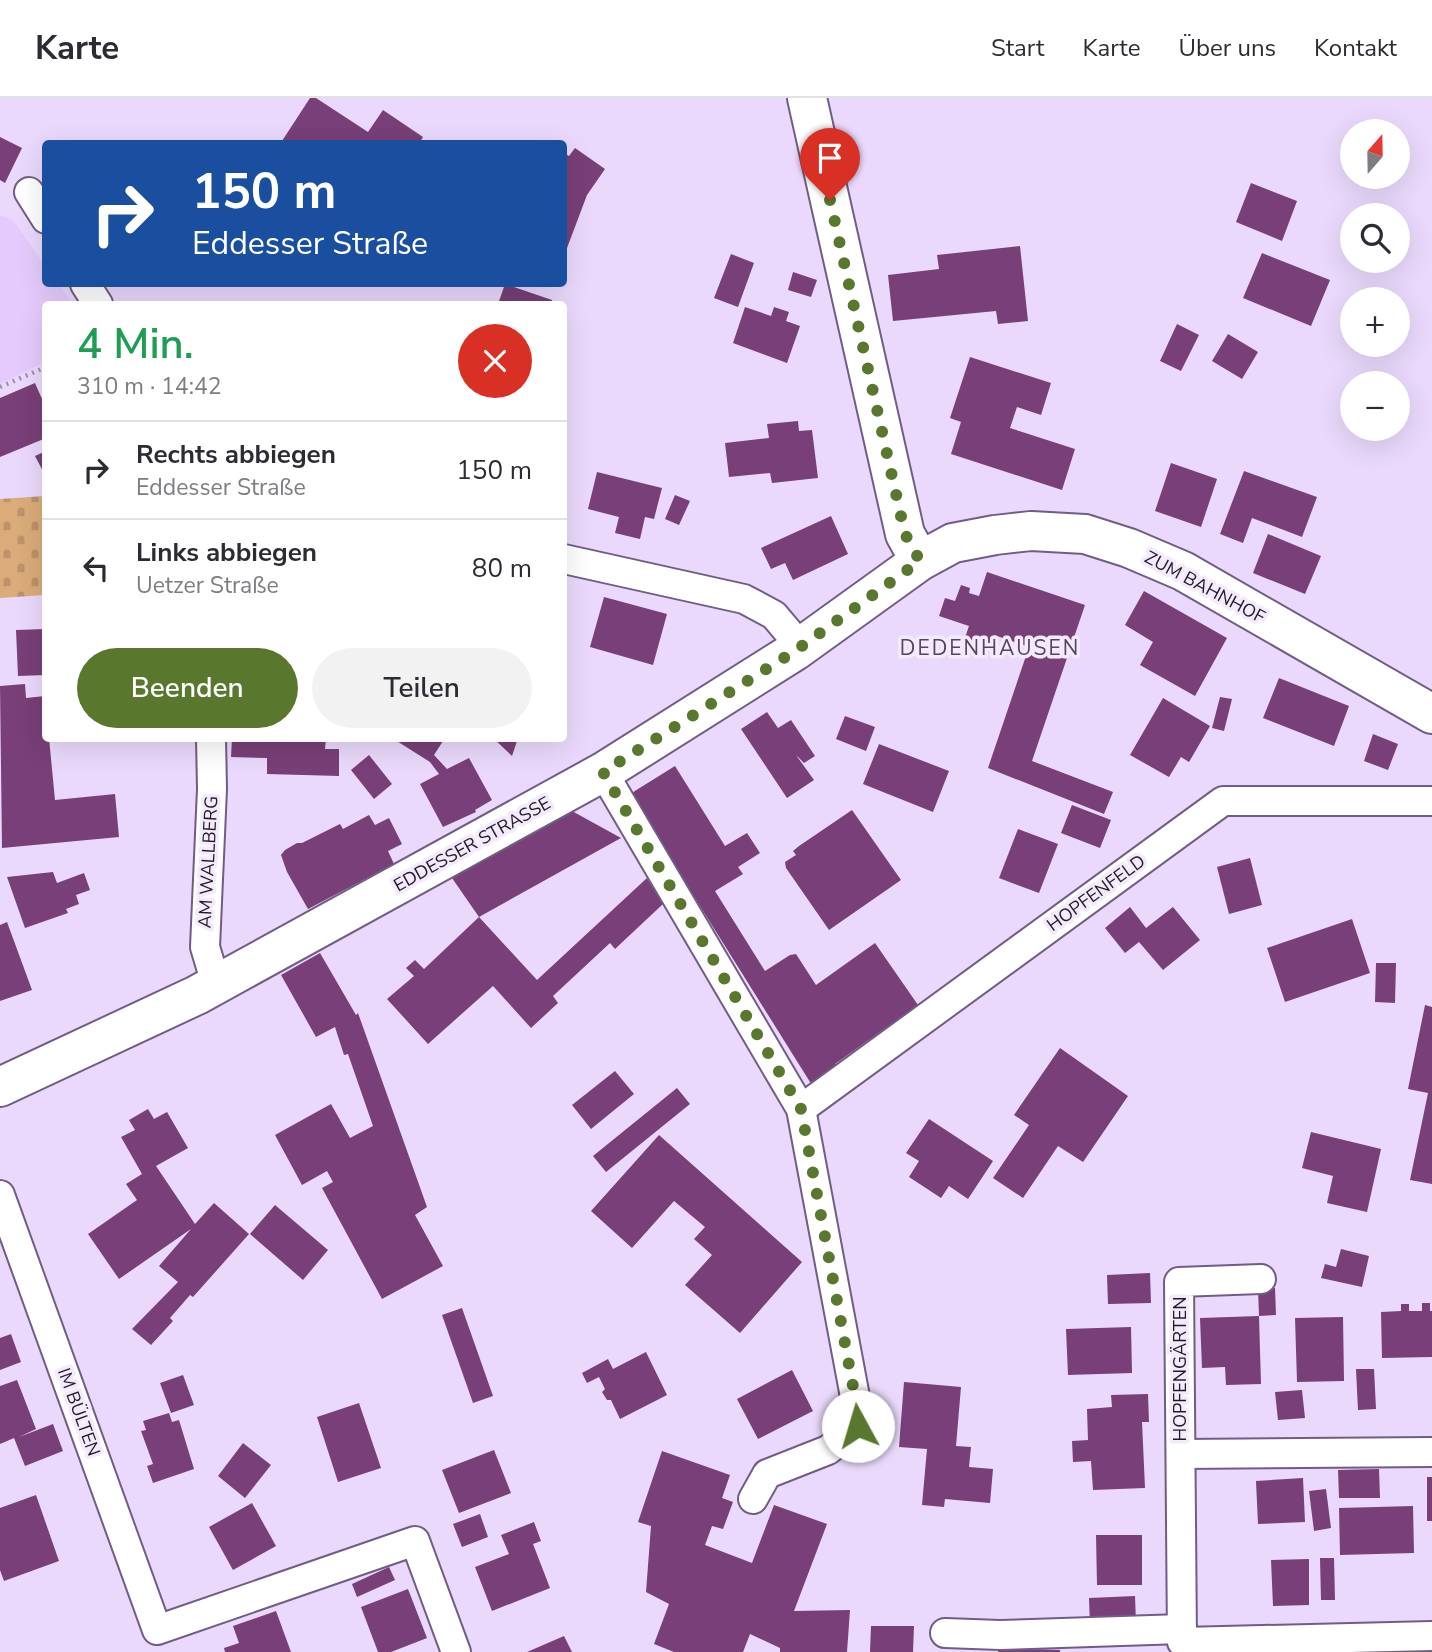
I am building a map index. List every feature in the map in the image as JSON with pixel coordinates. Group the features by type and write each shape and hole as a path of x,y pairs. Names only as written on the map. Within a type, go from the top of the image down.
{"street":[{"path":"807,98 905,534 920,561"},
{"path":"29,192 42,213"},
{"name":"ZUM BAHNHOF","path":"920,561 953,543 995,534 1031,531 1085,534 1129,548 1183,571 1432,714"},
{"path":"567,560 744,599 774,615 801,647"},
{"name":"EDDESSER STRASSE","path":"0,1087 216,984 603,772 801,647 920,561"},
{"name":"AM WALLBERG","path":"211,742 212,789 205,947 216,984"},
{"path":"603,772 801,1109 855,1397 858,1426 828,1450 767,1474 753,1499"},
{"name":"HOPFENFELD","path":"801,1109 1223,800 1432,801"},
{"name":"IM BÜLTEN","path":"0,1195 161,1641 415,1541 457,1652"},
{"name":"HOPFENGÄRTEN","path":"1182,1629 1180,1282 1261,1279"},
{"name":"HOPFENGÄRTEN","path":"1181,1454 1432,1451"},
{"path":"945,1633 1000,1635 1182,1629 1182,1642 1432,1636"}],"path":[{"path":"0,387 42,369"}],"shaded area":[{"path":"0,215 13,220 42,262 42,287 60,287 71,301 42,301 42,363 0,384"}],"green space":[{"path":"42,496 42,595 0,598 0,499"}],"building":[{"path":"310,98 316,98 368,132 383,110 423,137 421,140 283,140"},
{"path":"0,137 22,148 5,183 0,180"},
{"path":"575,148 605,169 587,195 567,248 567,155 569,156"},
{"path":"1251,183 1297,201 1282,241 1236,222"},
{"path":"1020,246 1028,321 998,324 996,311 893,321 888,275 939,269 937,255"},
{"path":"1262,253 1330,280 1311,326 1243,298"},
{"path":"731,254 754,263 738,307 714,298"},
{"path":"793,272 817,280 811,297 788,290"},
{"path":"504,287 514,287 552,300 552,301 499,301"},
{"path":"745,307 771,316 774,307 789,312 786,321 800,326 787,363 733,343"},
{"path":"1177,324 1199,335 1181,371 1160,361"},
{"path":"1228,334 1258,352 1242,379 1212,361"},
{"path":"970,357 1051,383 1041,415 1017,407 1010,428 1075,449 1062,490 951,454 961,422 950,418"},
{"path":"35,383 42,399 42,440 0,457 0,398"},
{"path":"798,421 799,431 812,430 818,478 772,483 770,473 729,477 725,443 769,438 767,424"},
{"path":"42,453 42,469 35,456"},
{"path":"1171,463 1217,479 1201,527 1155,511"},
{"path":"1244,471 1317,497 1302,537 1252,518 1243,543 1220,534"},
{"path":"597,472 662,488 654,519 645,517 640,539 615,533 619,517 588,509"},
{"path":"675,495 690,501 679,525 665,519"},
{"path":"831,516 848,554 793,580 785,563 771,569 761,548"},
{"path":"1268,534 1321,556 1305,594 1253,573"},
{"path":"987,572 1085,605 1032,761 1113,792 1104,814 988,768 1029,647 994,635 986,658 961,649 969,626 939,616 945,598 955,601 961,585 970,588 969,593 979,596"},
{"path":"1144,591 1227,638 1195,696 1140,665 1153,642 1125,625"},
{"path":"604,597 667,614 653,665 590,647"},
{"path":"42,629 42,675 18,676 16,630"},
{"path":"1279,678 1349,706 1334,746 1263,718"},
{"path":"25,684 26,698 42,696 42,742 49,742 55,800 115,794 119,837 2,848 0,686"},
{"path":"1220,697 1232,699 1224,731 1212,728"},
{"path":"1163,698 1210,726 1189,762 1181,757 1169,777 1130,755"},
{"path":"767,712 778,728 791,720 815,756 804,763 796,755 814,780 787,798 741,729"},
{"path":"845,716 875,727 866,751 836,739"},
{"path":"1373,734 1398,744 1388,770 1364,761"},
{"path":"232,742 326,742 325,749 339,749 339,776 267,774 267,758 231,757"},
{"path":"398,742 442,742 434,755 447,769 469,758 492,800 475,810 476,812 443,827 420,784 439,774 430,762"},
{"path":"497,742 517,742 512,756"},
{"path":"879,744 949,771 933,812 863,784"},
{"path":"369,755 392,784 374,799 351,770"},
{"path":"675,766 725,846 747,833 760,853 738,867 743,874 715,891 765,971 796,954 816,985 875,943 918,1005 835,1064 837,1066 816,1083 810,1082 630,794"},
{"path":"1072,805 1111,820 1100,848 1061,833"},
{"path":"852,810 901,880 829,930 786,868 785,862 796,855 793,851 799,846"},
{"path":"572,811 621,838 479,917 452,878"},
{"path":"369,815 375,825 389,818 402,844 388,851 394,864 308,909 287,872 281,855 297,843 340,824 343,829"},
{"path":"1018,829 1058,844 1039,893 999,878"},
{"path":"1250,858 1262,905 1229,914 1217,867"},
{"path":"53,872 57,883 84,873 90,890 76,895 79,904 66,909 68,913 25,928 7,877"},
{"path":"647,878 663,904 615,949 610,943 553,996 558,1003 531,1028 493,986 428,1044 387,999 414,976 406,968 415,960 424,969 479,917 537,980"},
{"path":"1130,907 1146,928 1173,907 1200,940 1163,970 1139,942 1125,953 1105,928"},
{"path":"1352,919 1370,973 1285,1002 1267,948"},
{"path":"7,922 32,990 0,1001 0,925"},
{"path":"320,953 356,1015 358,1013 427,1207 415,1215 443,1266 382,1299 322,1188 333,1182 327,1171 302,1185 275,1135 331,1104 350,1138 373,1126 348,1054 344,1055 335,1027 316,1037 281,975"},
{"path":"1376,963 1396,963 1395,1003 1375,1002"},
{"path":"1425,1005 1432,1007 1432,1184 1410,1180 1428,1093 1408,1089"},
{"path":"1060,1048 1128,1096 1083,1162 1058,1146 1023,1198 993,1178 1029,1125 1014,1115"},
{"path":"615,1071 634,1094 591,1129 572,1105"},
{"path":"677,1088 690,1104 606,1172 593,1156"},
{"path":"148,1109 154,1119 167,1112 188,1148 156,1166 195,1224 214,1203 249,1234 193,1297 190,1295 170,1318 173,1321 151,1345 132,1329 178,1282 159,1266 191,1229 119,1279 88,1234 137,1200 126,1184 142,1174 121,1137 135,1130 129,1120"},
{"path":"929,1119 993,1161 968,1199 949,1186 941,1198 909,1177 919,1161 906,1153"},
{"path":"1311,1132 1381,1149 1367,1212 1327,1203 1333,1176 1302,1168"},
{"path":"659,1135 802,1262 740,1333 685,1285 712,1255 694,1239 705,1227 674,1201 632,1248 591,1211"},
{"path":"275,1205 328,1250 303,1280 250,1234"},
{"path":"1341,1249 1369,1256 1362,1287 1321,1278 1325,1264 1336,1267"},
{"path":"1150,1273 1151,1303 1108,1304 1107,1275"},
{"path":"1275,1288 1276,1315 1259,1316 1258,1289"},
{"path":"1422,1303 1430,1303 1432,1311 1432,1357 1382,1358 1381,1312 1401,1311 1401,1304 1409,1304 1409,1311 1422,1311"},
{"path":"462,1308 493,1396 473,1403 442,1315"},
{"path":"1259,1316 1261,1384 1226,1385 1225,1367 1202,1368 1200,1318"},
{"path":"1343,1317 1344,1381 1297,1382 1295,1318"},
{"path":"1131,1327 1132,1373 1068,1375 1066,1329"},
{"path":"11,1334 21,1362 0,1370 0,1338"},
{"path":"646,1352 667,1395 620,1419 611,1400 607,1400 602,1392 605,1389 599,1377 587,1383 582,1373 608,1359 613,1369"},
{"path":"1356,1369 1374,1369 1376,1409 1358,1410"},
{"path":"792,1370 813,1411 758,1439 737,1399"},
{"path":"183,1375 194,1405 171,1413 160,1383"},
{"path":"17,1380 36,1429 19,1437 53,1424 63,1451 25,1466 14,1438 0,1444 0,1386"},
{"path":"904,1382 961,1387 956,1446 971,1447 969,1467 993,1469 990,1503 945,1499 944,1507 922,1505 927,1449 899,1447"},
{"path":"1302,1390 1305,1418 1278,1420 1275,1392"},
{"path":"1148,1394 1149,1422 1142,1422 1145,1488 1093,1490 1091,1461 1073,1462 1072,1441 1088,1440 1087,1409 1112,1407 1111,1395"},
{"path":"359,1403 381,1468 338,1482 317,1417"},
{"path":"169,1413 172,1422 179,1420 194,1469 153,1483 147,1466 153,1464 141,1431 146,1430 143,1421"},
{"path":"243,1443 271,1465 245,1498 218,1476"},
{"path":"494,1450 511,1493 459,1513 442,1470"},
{"path":"662,1451 730,1475 722,1498 733,1502 723,1529 712,1526 705,1545 752,1563 774,1505 827,1524 794,1611 850,1610 847,1652 780,1652 780,1648 750,1634 743,1652 674,1652 654,1644 669,1604 646,1592 651,1526 638,1522"},
{"path":"1379,1469 1380,1498 1339,1498 1338,1470"},
{"path":"1427,1477 1432,1477 1432,1521 1427,1521"},
{"path":"1303,1478 1305,1522 1258,1524 1256,1481"},
{"path":"1326,1489 1331,1528 1314,1531 1309,1491"},
{"path":"36,1495 59,1561 4,1581 0,1570 0,1508"},
{"path":"252,1503 276,1546 233,1570 209,1527"},
{"path":"1413,1506 1414,1553 1340,1555 1339,1508"},
{"path":"480,1514 488,1537 462,1547 453,1524"},
{"path":"534,1522 541,1541 533,1544 550,1588 492,1611 475,1567 509,1554 501,1535"},
{"path":"1096,1535 1142,1535 1142,1585 1097,1585"},
{"path":"1320,1558 1334,1558 1335,1600 1321,1600"},
{"path":"1309,1559 1309,1605 1273,1606 1271,1560"},
{"path":"389,1567 395,1580 357,1597 352,1584"},
{"path":"408,1589 427,1638 391,1652 378,1652 361,1607"},
{"path":"1135,1596 1136,1623 1090,1626 1089,1598"},
{"path":"276,1611 291,1652 225,1652 224,1648 239,1643 233,1626"},
{"path":"871,1626 914,1626 913,1652 870,1652"},
{"path":"564,1636 572,1652 527,1652"},
{"path":"998,1648 1060,1650 1060,1652 998,1652"}],"district":[{"name":"DEDENHAUSEN","path":"990,648"}],"route":[{"path":"830,200 905,534 920,561 795,651 603,772 801,1109 855,1397 858,1426"}]}
